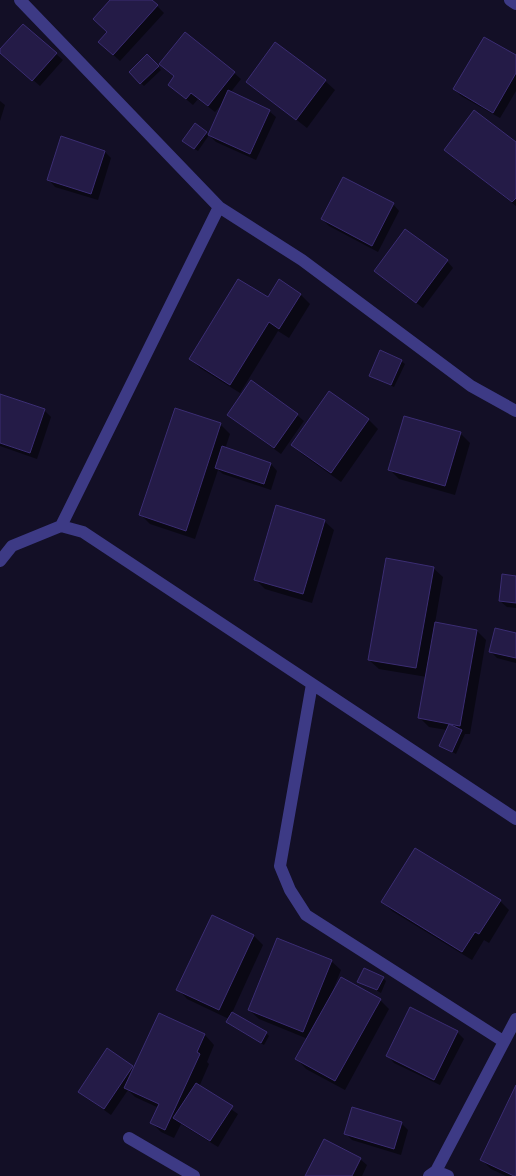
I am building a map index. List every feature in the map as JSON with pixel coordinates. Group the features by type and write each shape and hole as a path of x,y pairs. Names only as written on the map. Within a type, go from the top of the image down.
{"street":[{"path":"20,0 219,207 302,260 470,386 516,411"},
{"path":"510,0 516,4"},
{"path":"61,526 219,207"},
{"path":"0,561 12,546 61,526 83,532 516,819"},
{"path":"312,684 280,866 290,890 306,915 503,1041"},
{"path":"448,1176 432,1173 516,1020"},
{"path":"129,1138 194,1176"}],"building":[{"path":"110,0 152,0 158,5 113,55 98,42 107,32 93,19"},
{"path":"23,24 57,53 32,81 0,53 0,49"},
{"path":"185,32 235,72 208,106 191,93 186,99 168,85 174,76 159,64"},
{"path":"484,37 516,55 516,73 493,113 453,89"},
{"path":"275,42 326,80 296,120 246,82"},
{"path":"147,54 159,66 140,84 129,72"},
{"path":"228,90 270,110 250,154 208,135"},
{"path":"474,110 516,142 516,198 512,202 444,150"},
{"path":"195,123 207,132 194,149 182,141"},
{"path":"61,136 105,151 91,194 47,180"},
{"path":"343,177 394,203 372,246 321,219"},
{"path":"405,229 448,260 416,303 374,271"},
{"path":"238,279 268,297 279,279 301,294 279,329 269,322 230,385 189,359"},
{"path":"380,350 402,360 391,385 369,376"},
{"path":"251,380 298,414 274,448 227,415"},
{"path":"329,391 369,419 331,473 291,445"},
{"path":"0,394 45,409 30,453 0,443"},
{"path":"175,408 221,423 186,531 139,515"},
{"path":"404,416 461,432 445,486 388,470"},
{"path":"222,446 271,463 264,484 215,468"},
{"path":"276,505 325,520 303,594 254,580"},
{"path":"386,558 434,567 416,668 368,660"},
{"path":"502,574 516,576 516,603 499,601"},
{"path":"435,622 477,630 460,726 418,718"},
{"path":"495,628 516,633 516,658 489,652"},
{"path":"449,724 462,730 452,752 439,746"},
{"path":"415,848 501,900 479,934 475,932 462,952 381,902"},
{"path":"212,915 254,935 219,1010 176,990"},
{"path":"277,938 332,960 303,1032 248,1010"},
{"path":"364,968 384,977 377,990 357,982"},
{"path":"341,977 381,999 335,1081 295,1059"},
{"path":"410,1007 458,1031 434,1080 386,1056"},
{"path":"232,1012 267,1032 261,1043 226,1022"},
{"path":"159,1013 205,1034 197,1052 200,1054 165,1130 150,1123 159,1104 124,1088"},
{"path":"107,1048 133,1066 104,1109 78,1092"},
{"path":"196,1083 233,1106 210,1141 173,1118"},
{"path":"516,1085 516,1176 514,1176 480,1160"},
{"path":"352,1107 402,1122 394,1149 344,1134"},
{"path":"324,1139 361,1158 352,1176 305,1176"}]}
